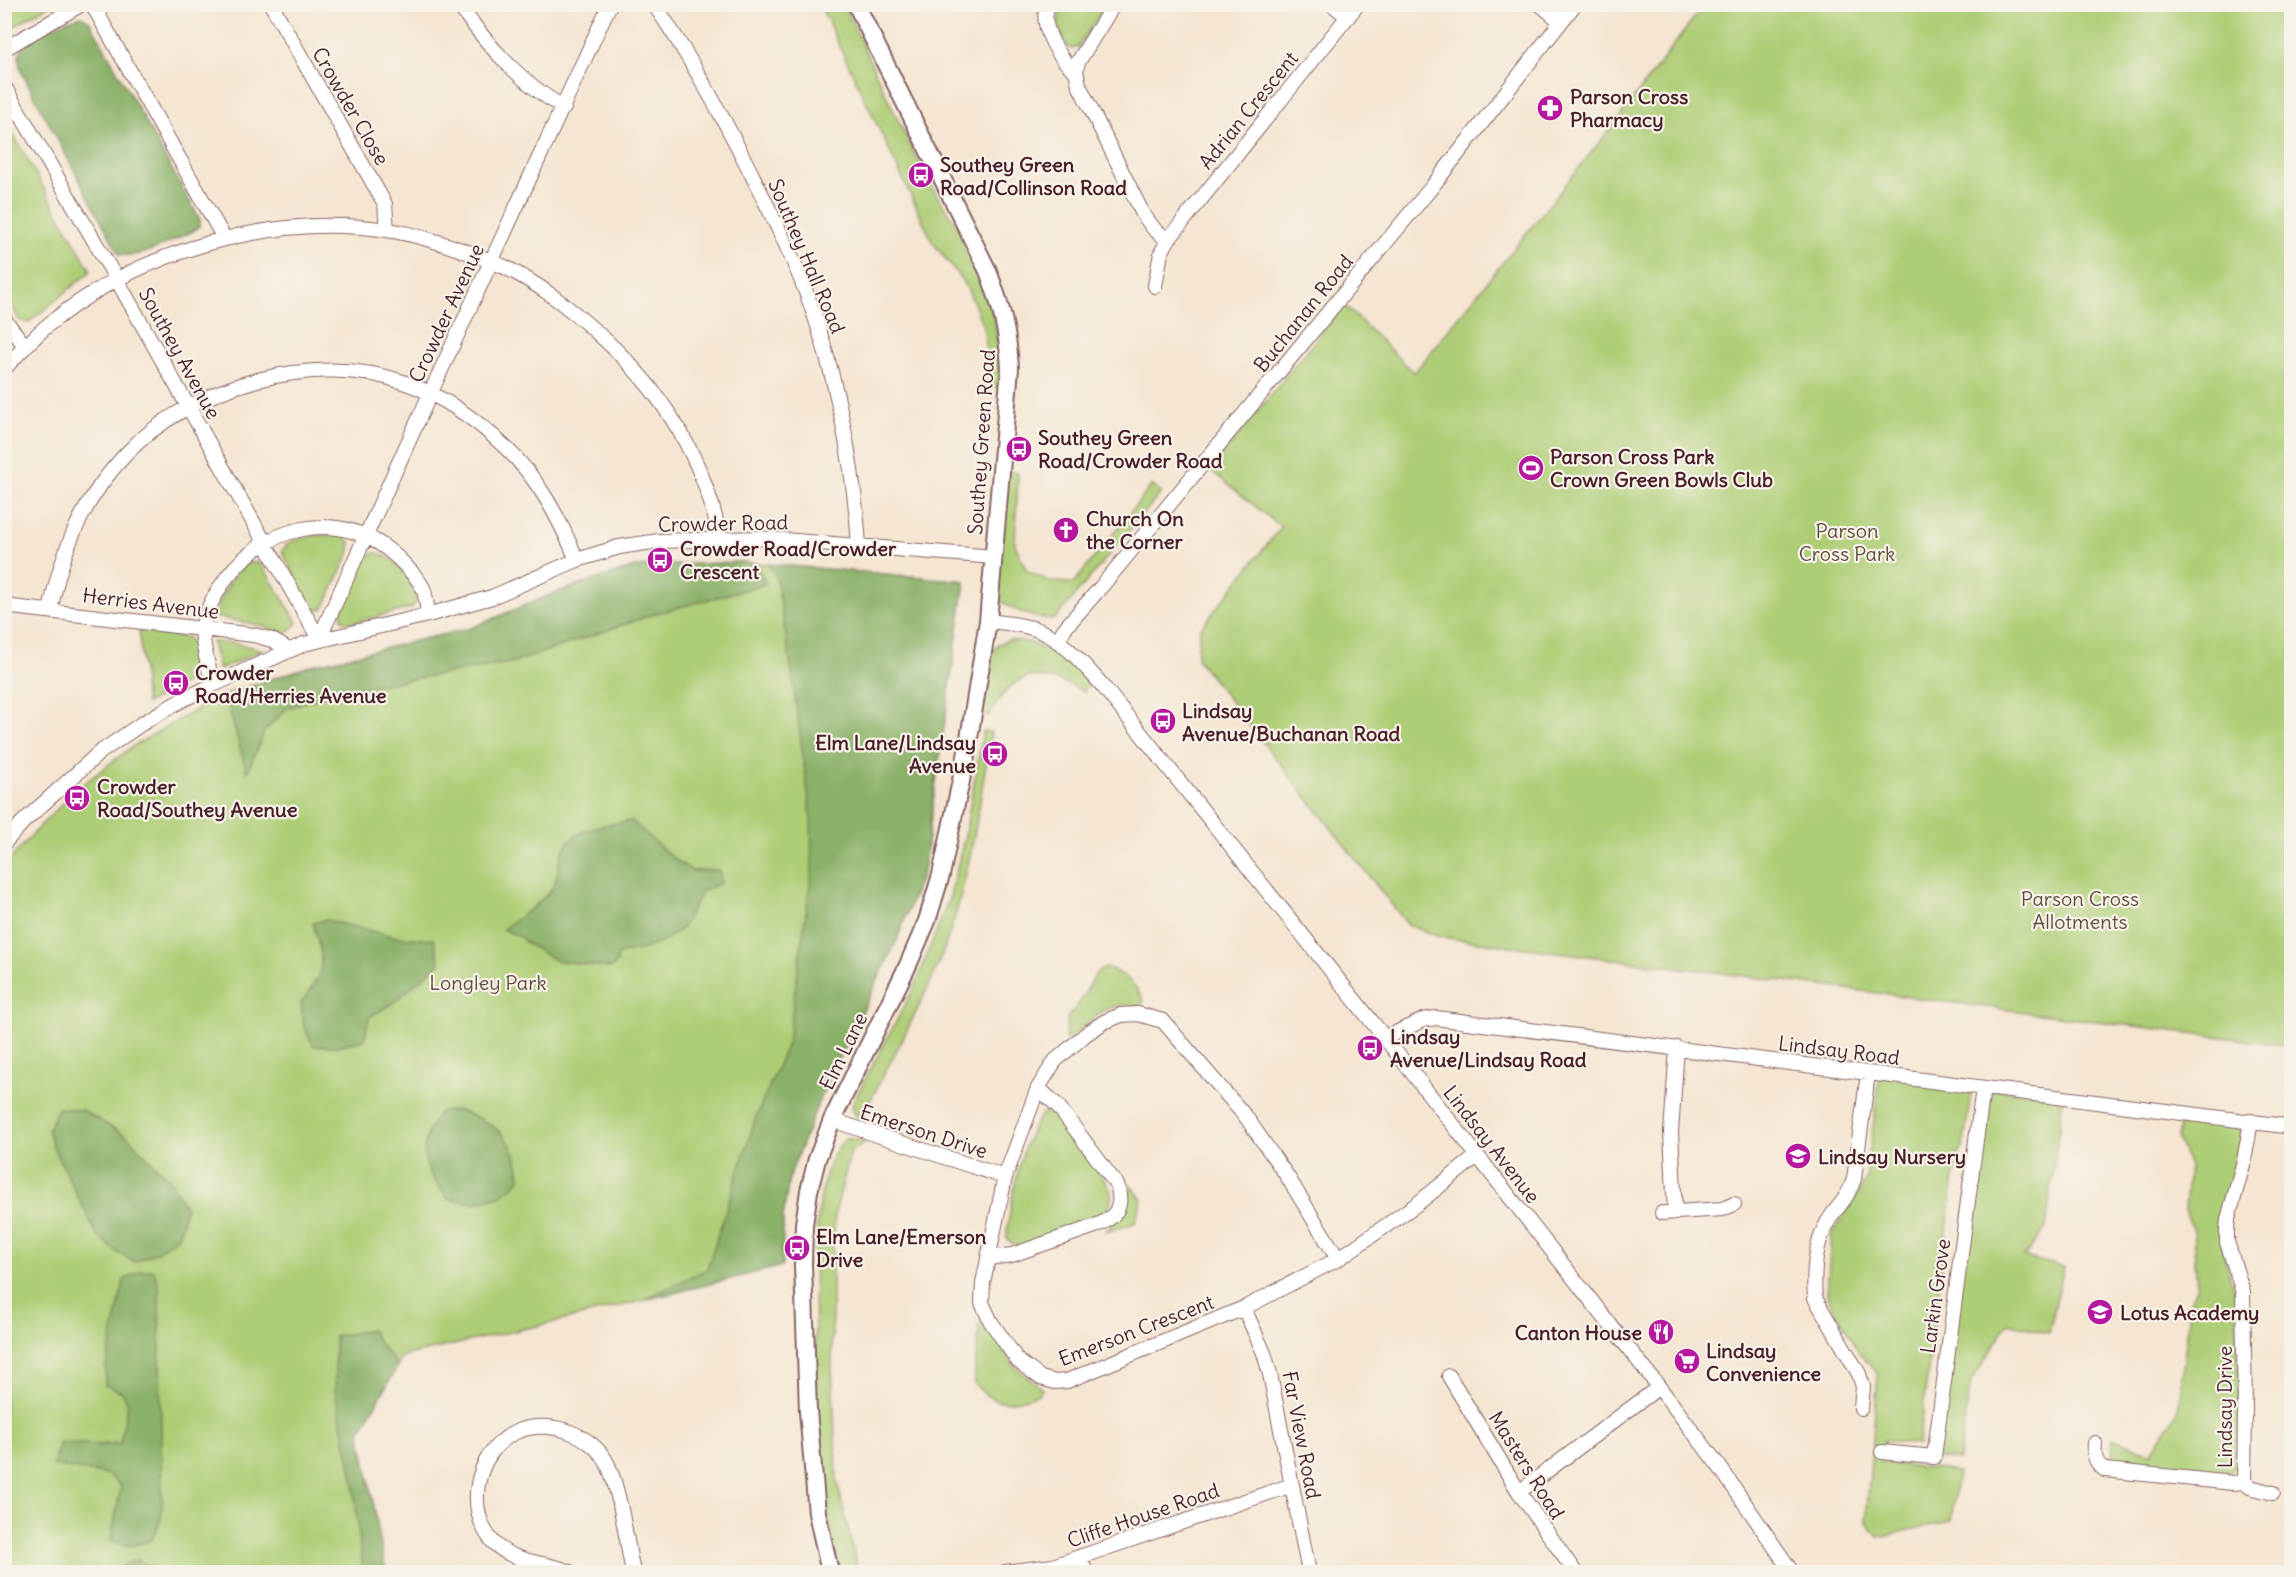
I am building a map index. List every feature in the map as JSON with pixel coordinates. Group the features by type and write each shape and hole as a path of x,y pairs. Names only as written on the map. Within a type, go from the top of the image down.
{"street":[{"path":"4,49 82,4"},
{"path":"92,4 224,238"},
{"name":"Crowder Close","path":"271,4 385,204 387,230"},
{"path":"458,4 481,36 529,86 564,108"},
{"name":"Crowder Avenue","path":"320,639 610,4"},
{"name":"Southey Hall Road","path":"654,4 701,76 732,136 788,251 817,321 846,433 856,492 859,546"},
{"name":"Southey Green Road","path":"856,4 972,234 1001,304 1008,336 1010,368 994,557"},
{"path":"1049,4 1044,14 1044,21 1061,58 1076,71"},
{"path":"1114,4 1078,62 1076,71 1079,85 1143,214 1154,229 1168,240"},
{"path":"1332,4 1348,17"},
{"name":"Adrian Crescent","path":"1155,286 1161,253 1168,240 1358,4"},
{"path":"1540,4 1561,22"},
{"name":"Buchanan Road","path":"1057,641 1065,628 1431,188 1575,4"},
{"name":"Southey Avenue","path":"4,87 117,280 320,639"},
{"path":"4,369 52,321 82,300 117,280 192,248 224,238 251,232 308,226 387,230 427,239 492,261 553,296 616,349 647,381 686,439 715,509 720,538"},
{"path":"4,319 25,346"},
{"path":"50,611 58,573 74,527 97,489 126,454 158,426 222,391 258,379 306,371 342,371 379,376 405,383 430,394 485,429 513,456 546,497 560,520 577,560"},
{"path":"213,685 202,629 210,604 239,560 264,543 286,532 310,527 339,527 386,546 423,588 428,615"},
{"name":"Crowder Road","path":"4,843 24,821 99,753 171,707 213,685 289,650 320,639 428,615 492,597 577,560 619,547 659,541 759,538 994,557"},
{"name":"Elm Lane","path":"830,1572 817,1513 811,1460 803,1265 804,1224 809,1191 817,1158 832,1120 908,965 927,921 941,875 966,757 988,621 994,557"},
{"name":"Herries Avenue","path":"4,606 254,635 272,640 289,650"},
{"name":"Lindsay Avenue","path":"988,621 1040,630 1083,663 1102,685 1385,1038 1659,1387 1719,1466 1792,1572"},
{"name":"Emerson Crescent","path":"1338,1258 1287,1176 1245,1117 1163,1021 1138,1014 1121,1015 1104,1022 1086,1034 1055,1061 1038,1088 1005,1177 988,1258 982,1303 991,1322 1018,1361 1041,1378 1055,1382 1083,1376 1244,1308 1338,1258 1417,1204 1477,1156"},
{"name":"Lindsay Road","path":"1385,1038 1424,1020 1436,1018 2292,1126"},
{"path":"1677,1048 1671,1132 1669,1213 1723,1209 1734,1203"},
{"path":"1861,1408 1863,1387 1859,1374 1815,1298 1814,1287 1820,1238 1828,1221 1851,1191 1868,1073"},
{"path":"988,1258 1012,1255 1109,1221 1119,1206 1120,1195 1117,1185 1058,1106 1038,1088"},
{"name":"Larkin Grove","path":"1882,1452 1934,1457 1983,1088"},
{"name":"Emerson Drive","path":"832,1120 1005,1177"},
{"name":"Lindsay Drive","path":"2244,1482 2243,1292 2227,1242 2227,1230 2251,1121"},
{"name":"Far View Road","path":"1244,1308 1264,1353 1270,1374 1310,1572"},
{"name":"Masters Road","path":"1449,1376 1519,1492 1575,1572"},
{"path":"1519,1492 1659,1387"},
{"path":"570,1572 508,1555 494,1544 478,1517 475,1502 489,1456 501,1442 515,1433 531,1428 563,1430 589,1441 600,1452 608,1464 614,1481 633,1572"},
{"path":"2095,1443 2094,1457 2098,1465 2105,1470 2234,1483 2244,1482 2250,1487 2273,1492"},
{"name":"Cliffe House Road","path":"1005,1572 1053,1566 1292,1485"},
{"path":"1081,1556 1085,1572"}],"green space":[{"path":"5,4 49,4 49,5 5,32"},
{"path":"820,5 844,5 919,163 972,253 992,309 999,348 1001,388 993,387 983,326 974,303 965,284 934,244"},
{"path":"1064,5 1106,5 1078,47 1070,49 1059,27 1059,16"},
{"name":"Parson Cross Park","path":"1704,5 2291,5 2291,1046 1440,937 1408,925 1197,659 1200,629 1281,527 1210,470 1344,305 1414,373 1615,123"},
{"path":"82,16 90,22 200,220 200,225 195,230 146,252 119,254 20,66 19,56 28,43 56,25"},
{"path":"5,120 91,271 28,323 19,320 5,293"},
{"path":"1003,470 1018,473 1015,545 1027,571 1051,582 1074,583 1152,485 1161,493 1055,619 1037,617 1020,612 990,593"},
{"path":"319,535 343,536 350,542 350,551 324,608 317,610 310,605 282,551 293,541"},
{"path":"375,553 390,559 403,571 412,587 416,602 412,608 351,623 342,620 341,613 366,557"},
{"path":"256,562 261,564 298,623 287,633 278,633 263,626 216,617 219,604 231,581 246,564"},
{"name":"Longley Park","path":"742,562 965,581 923,871 896,942 818,1103 789,1177 783,1218 782,1266 564,1320 403,1356 360,1432 386,1572 5,1572 4,866 82,785 132,747 218,697 313,665 471,628 555,593 635,567"},
{"path":"742,562 757,564 766,584 654,614 515,662 335,692 287,708 264,732 247,773 227,701 218,697 313,665 471,628 555,593 635,567"},
{"path":"768,564 965,581 923,871 896,942 818,1103 789,1177 783,1218 782,1266 644,1300 707,1269 755,1120 788,1041 812,870 811,817 776,576"},
{"path":"139,631 186,637 192,642 199,668 197,676 146,704"},
{"path":"1009,640 1029,642 1083,667 1092,676 1084,692 1047,678 1025,678 1008,689 989,716 983,715 990,656 998,644"},
{"path":"212,642 234,643 263,650 219,670"},
{"path":"983,731 991,732 972,848 955,916 925,994 861,1119 852,1111 853,1102 915,986 950,896 965,835"},
{"path":"632,821 668,854 692,871 719,870 721,883 702,891 682,928 662,942 618,954 617,962 611,968 555,960 520,937 503,929 536,905 553,887 564,849 571,840 588,829"},
{"path":"326,920 396,937 434,939 440,963 392,1004 369,1017 364,1040 337,1046 314,1046 304,1027 301,1003 315,982 321,965 313,923"},
{"path":"1107,968 1129,980 1144,1001 1137,1006 1121,1005 1110,1008 1069,1039 1065,1039 1068,1016 1077,1006 1099,970"},
{"path":"1880,1075 1972,1087 1963,1148 1957,1154 1918,1445 1884,1440 1881,1462 1958,1472 1951,1521 1878,1537 1866,1522 1878,1375 1859,1352 1827,1296 1831,1236 1866,1180"},
{"path":"1992,1089 2063,1097 2046,1228 2024,1257 2064,1267 2049,1333 2008,1323 1971,1382 1959,1461 1934,1457 1973,1158 1982,1159"},
{"path":"58,1108 82,1110 127,1136 171,1182 186,1208 179,1235 157,1252 134,1262 118,1253 97,1235 53,1147 48,1130"},
{"path":"456,1110 492,1126 509,1142 518,1165 520,1180 501,1196 473,1203 448,1199 432,1177 427,1167 424,1147 431,1125 439,1112"},
{"path":"1044,1112 1057,1116 1108,1185 1111,1195 1110,1204 1098,1218 1022,1246 1014,1245 1007,1239 1007,1231 1019,1168 1029,1135"},
{"path":"2180,1121 2242,1128 2239,1153 2221,1225 2223,1251 2236,1298 2241,1454 2235,1468 2225,1475 2113,1464 2112,1438 2151,1453 2178,1411 2191,1301 2197,1286 2193,1231 2185,1210 2189,1166 2177,1138"},
{"path":"846,1139 857,1139 865,1144 851,1151 835,1213 832,1273 832,1369 837,1481 858,1572 840,1572 838,1567 821,1470 816,1408 814,1276 819,1210 833,1155"},
{"path":"1118,1171 1142,1199 1135,1223 1105,1232 1118,1217 1124,1205 1124,1190"},
{"path":"154,1270 159,1289 162,1508 160,1522 152,1539 126,1545 111,1540 121,1486 109,1475 53,1465 60,1442 97,1445 120,1443 128,1403 122,1392 105,1385 106,1366 124,1280 141,1271"},
{"path":"982,1322 986,1323 1014,1366 1042,1389 1039,1394 1003,1402 989,1397 974,1383 979,1325"},
{"path":"371,1330 398,1366 360,1432 386,1572 363,1572 353,1478 335,1391 335,1336"},
{"path":"138,1560 152,1567 155,1572 113,1572 126,1564"}],"place":[{"name":"Parson Cross Pharmacy","path":"1550,108"},
{"name":"Southey Green Road/Collinson Road","path":"921,175"},
{"name":"Southey Green Road/Crowder Road","path":"1019,449"},
{"name":"Parson Cross Park Crown Green Bowls Club","path":"1531,468"},
{"name":"Church On the Corner","path":"1066,530"},
{"name":"Crowder Road/Crowder Crescent","path":"660,560"},
{"name":"Crowder Road/Herries Avenue","path":"176,683"},
{"name":"Lindsay Avenue/Buchanan Road","path":"1163,721"},
{"name":"Elm Lane/Lindsay Avenue","path":"995,754"},
{"name":"Crowder Road/Southey Avenue","path":"77,798"},
{"name":"Lindsay Avenue/Lindsay Road","path":"1370,1048"},
{"name":"Lindsay Nursery","path":"1798,1156"},
{"name":"Elm Lane/Emerson Drive","path":"797,1248"},
{"name":"Lotus Academy","path":"2100,1312"},
{"name":"Canton House","path":"1661,1332"},
{"name":"Lindsay Convenience","path":"1687,1361"}],"park label":[{"name":"Parson Cross Allotments","path":"2080,910"}]}
